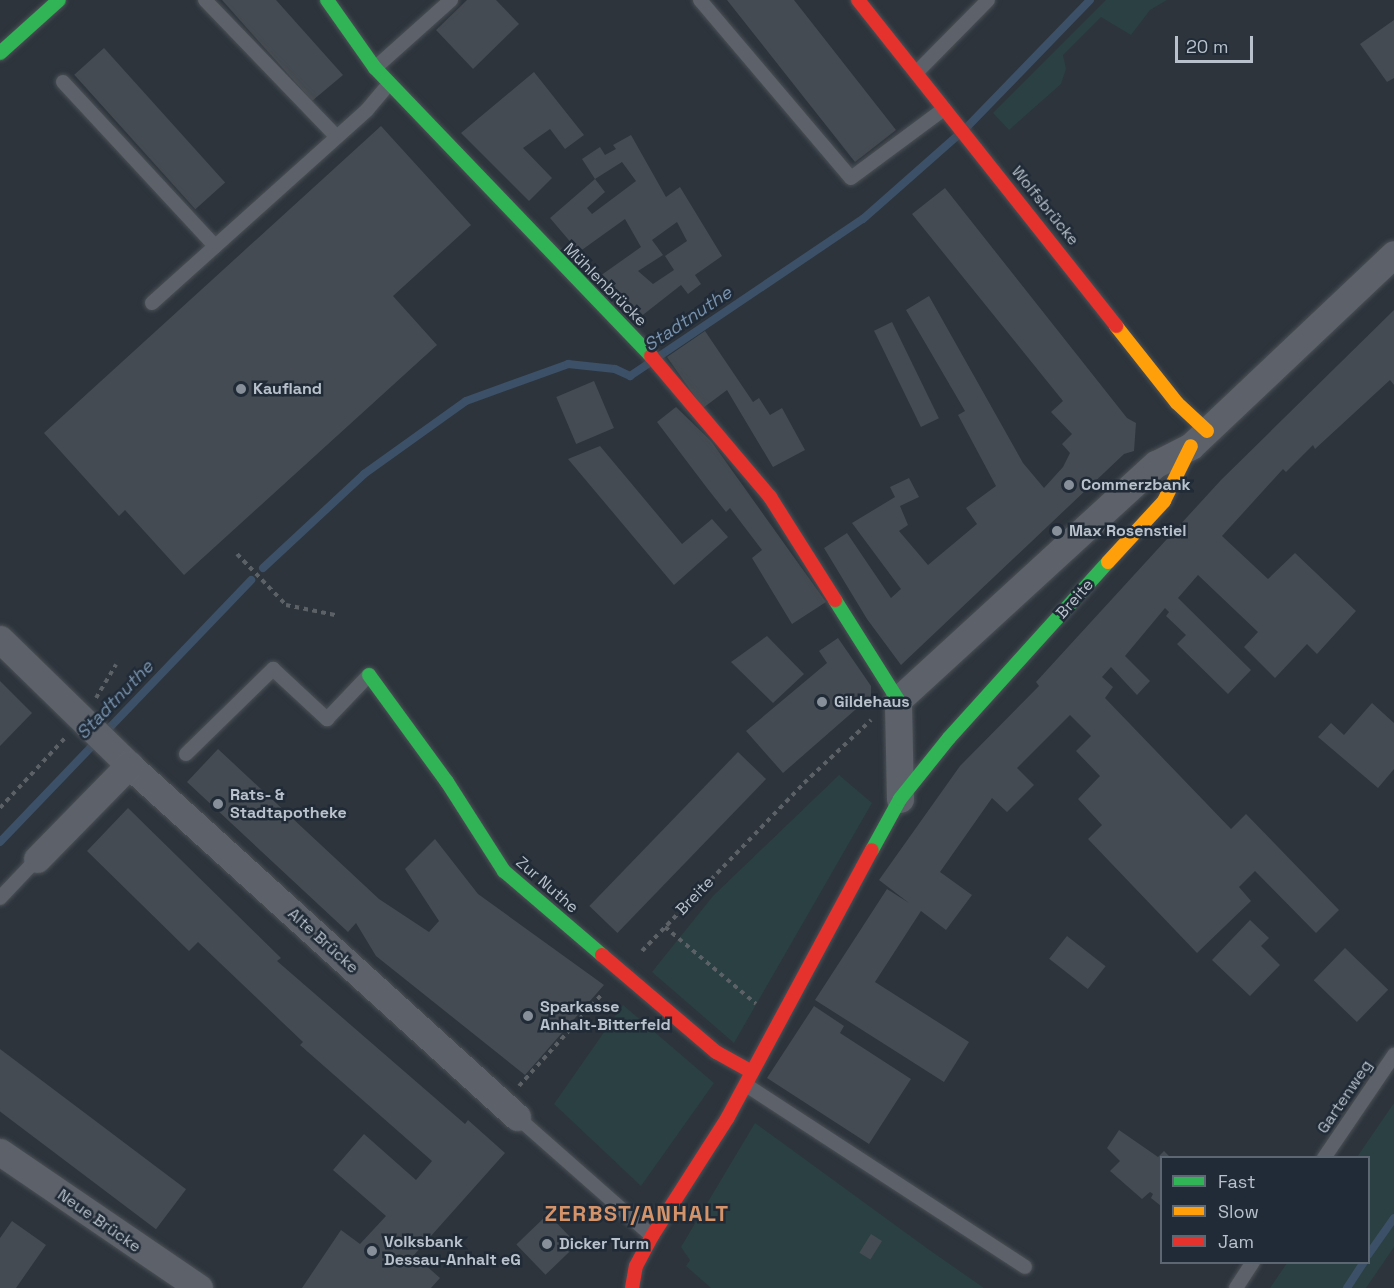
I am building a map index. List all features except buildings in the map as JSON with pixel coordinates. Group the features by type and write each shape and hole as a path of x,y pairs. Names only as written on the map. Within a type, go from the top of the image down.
{"street":[{"path":"0,53 59,0"},
{"name":"Mühlenbrücke","path":"327,0 389,84 587,293 640,343 656,365 770,497 898,700"},
{"name":"Wolfsbrücke","path":"858,0 946,108 1177,403 1199,439"},
{"name":"Breite","path":"900,800 898,700 1156,464 1199,439 1394,254"},
{"name":"Breite","path":"632,1288 636,1266 652,1236 746,1085 900,800 949,738 1164,501 1199,439"},
{"name":"Alte Brücke","path":"0,639 121,757 509,1111"},
{"name":"Zur Nuthe","path":"369,675 447,782 504,871 716,1052 753,1072"},
{"path":"38,859 121,757"},
{"name":"Neue Brücke","path":"0,1152 199,1288"}],"lane":[{"path":"205,0 337,137"},
{"path":"375,68 451,0"},
{"path":"700,0 851,178 946,108"},
{"path":"917,72 988,0"},
{"path":"63,82 215,246"},
{"path":"152,303 337,137 389,84"},
{"path":"186,754 273,669 327,719 369,675"},
{"path":"0,898 38,859"},
{"name":"Gartenweg","path":"1325,1156 1394,1055"},
{"path":"746,1085 1025,1267"},
{"name":"Alte Brücke","path":"509,1111 652,1236"},
{"path":"1236,1288 1252,1264"}],"path":[{"path":"237,554 286,604 335,615"},
{"name":"Breite","path":"509,1111 622,972 804,783 868,722 898,700"},
{"path":"665,927 750,1001 780,1020"}],"green space":[{"path":"1106,0 1167,0 1150,10 1131,35 1101,17 1063,55 1066,69 1061,84 1009,130 993,113"},
{"path":"839,775 872,803 734,1043 652,972 713,896"},
{"path":"623,1005 714,1083 641,1186 554,1104"},
{"path":"1394,1103 1394,1247 1366,1288 1270,1288 1286,1264 1370,1264 1370,1156 1358,1156"},
{"path":"755,1123 984,1288 711,1288 686,1266 690,1260 681,1247"}],"waterway":[{"name":"Stadtnuthe","path":"968,126 1090,0"},
{"name":"Stadtnuthe","path":"661,355 863,219 957,136"},
{"name":"Stadtnuthe","path":"263,568 364,474 466,401 568,364 615,369 630,376 648,364"},
{"name":"Stadtnuthe","path":"0,842 251,580"},
{"path":"1370,1252 1394,1218"},
{"path":"1347,1288 1363,1264"}],"traffic: fast":[{"path":"0,53 59,0"},
{"path":"327,0 375,68 651,356"},
{"path":"872,850 900,799 949,738 1108,562"},
{"path":"835,600 898,700"},
{"path":"369,675 447,782 504,871 602,955"}],"traffic: slow":[{"path":"1116,326 1177,403 1207,431"},
{"path":"1108,562 1164,501 1191,446"}],"traffic: jam":[{"path":"858,0 1116,326"},
{"path":"651,356 770,497 835,600"},
{"path":"632,1288 636,1266 652,1236 728,1117 872,850"},
{"path":"602,955 716,1052 752,1072"}],"place":[{"name":"Kaufland","path":"241,389"},
{"name":"Commerzbank","path":"1069,485"},
{"name":"Max Rosenstiel","path":"1057,531"},
{"name":"Gildehaus","path":"822,702"},
{"name":"Rats- & Stadtapotheke","path":"218,804"},
{"name":"Sparkasse Anhalt-Bitterfeld","path":"528,1016"},
{"name":"Dicker Turm","path":"547,1244"},
{"name":"Volksbank Dessau-Anhalt eG","path":"372,1251"}],"district":[{"name":"ZERBST/ANHALT","path":"637,1214"}]}
